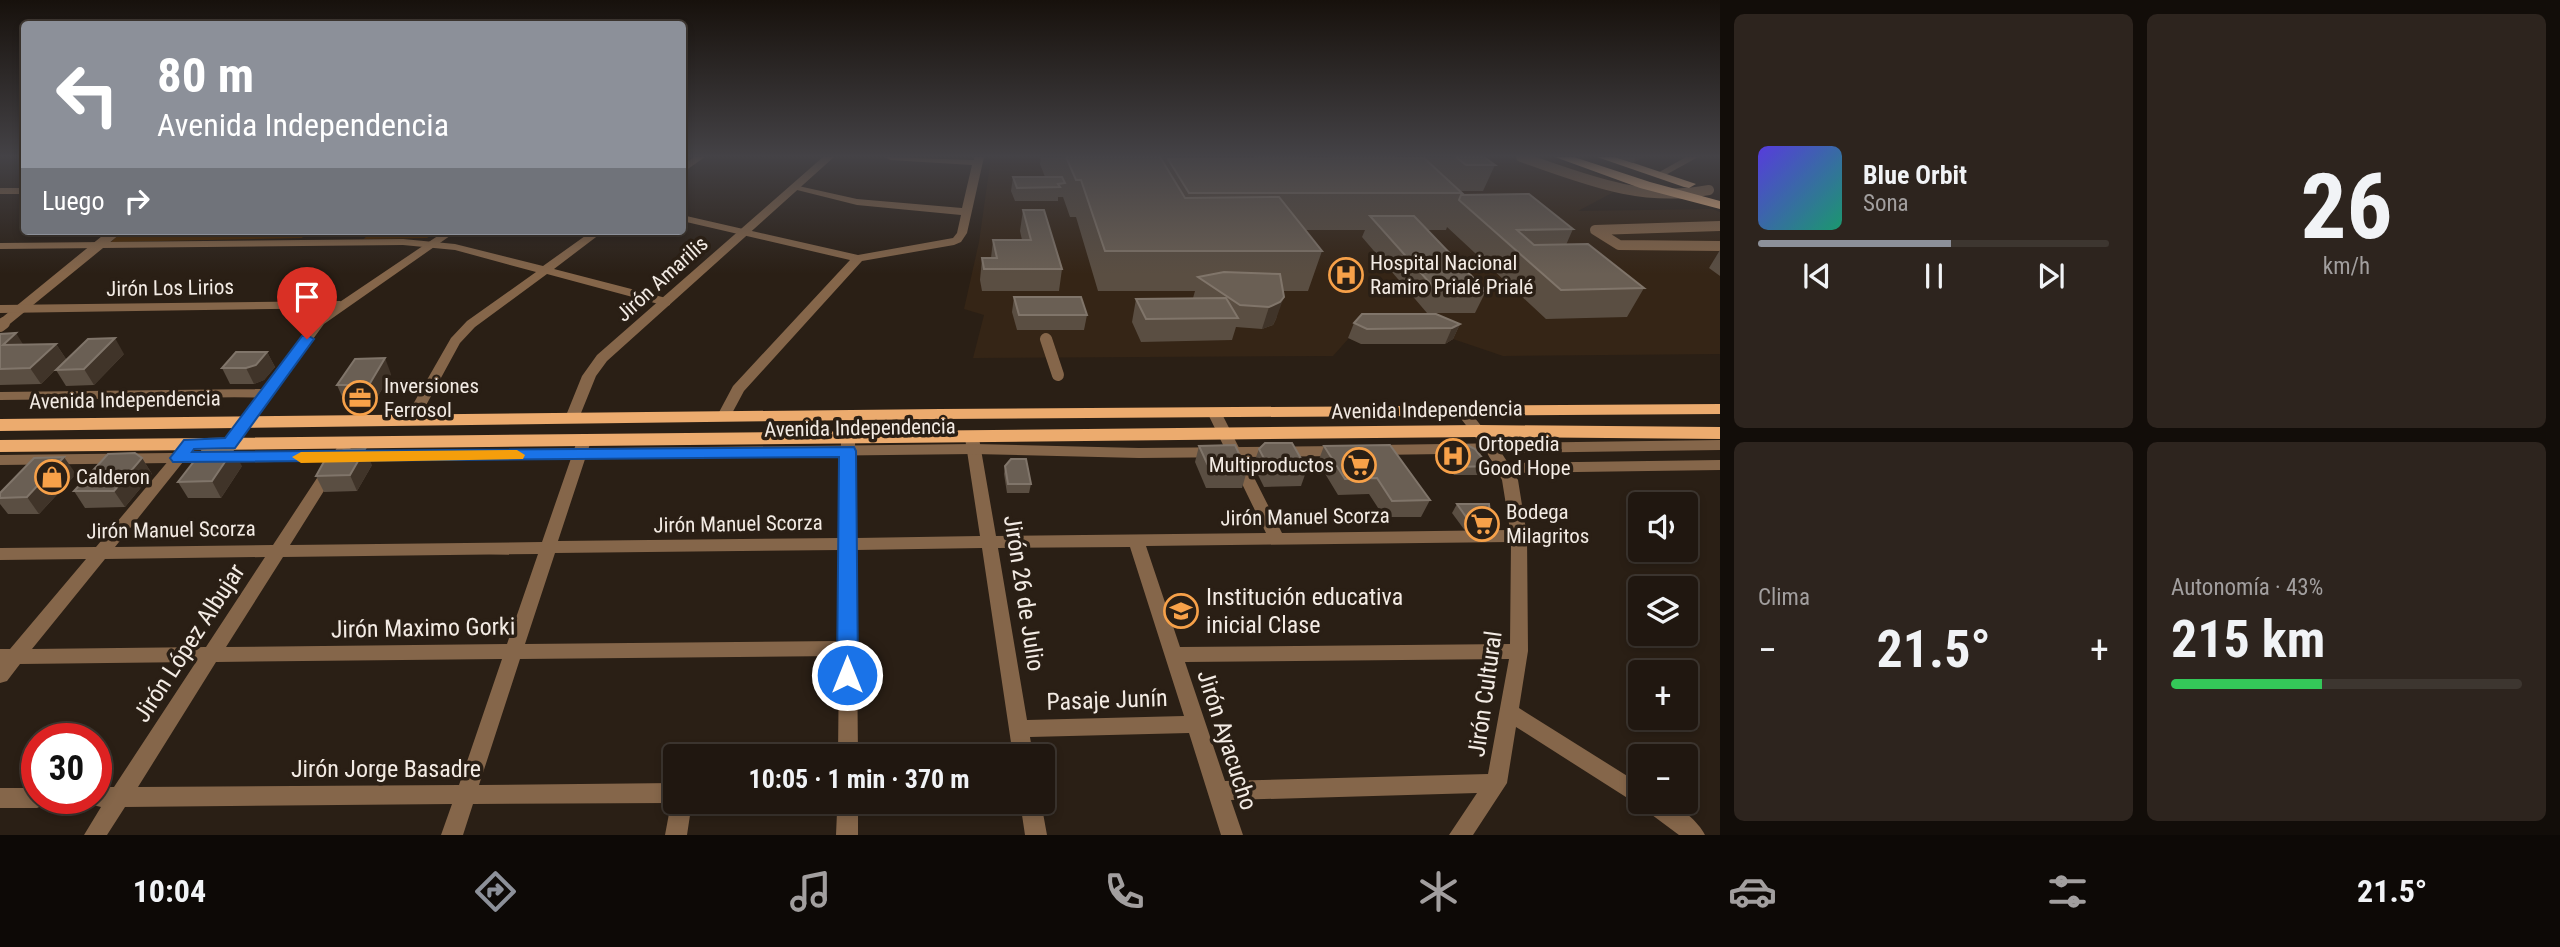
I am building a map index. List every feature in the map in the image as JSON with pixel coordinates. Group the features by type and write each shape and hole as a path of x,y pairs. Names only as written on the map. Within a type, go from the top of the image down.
{"highway":[{"path":"1687,196 1720,205"}],"main road":[{"name":"Avenida Independencia","path":"0,425 724,416 1720,409"},
{"name":"Avenida Independencia","path":"0,446 184,451 229,444 342,450 973,444 1226,435 1479,431 1720,433"}],"street":[{"name":"Jirón Amarilis","path":"572,418 589,376 602,358 785,196"},
{"path":"830,196 857,202 967,212"},
{"path":"686,219 858,258 957,240 962,233 971,196"},
{"path":"229,444 320,321 446,235"},
{"path":"411,420 454,341 471,324 593,235"},
{"path":"0,246 389,243 455,247 666,302"},
{"path":"724,416 738,388 858,258"},
{"name":"Jirón Los Lirios","path":"0,309 340,305"},
{"name":"Avenida Independencia","path":"0,396 265,393"},
{"name":"Jirón Cultural","path":"1460,835 1497,783 1519,651 1517,509 1505,468 1462,411"},
{"path":"1214,412 1277,539"},
{"name":"Avenida Independencia","path":"973,444 1139,453 1720,445"},
{"name":"Jirón 26 de Julio","path":"973,444 1021,744"},
{"path":"848,445 848,744"},
{"path":"452,835 582,448"},
{"name":"Avenida Independencia","path":"0,460 184,451 342,450"},
{"name":"Jirón López Albujar","path":"95,835 342,450"},
{"path":"0,676 7,657 101,552 184,451"},
{"path":"1505,468 1720,465"},
{"name":"Jirón Manuel Scorza","path":"0,554 1519,536"},
{"name":"Jirón Ayacucho","path":"1136,540 1232,835"},
{"name":"Jirón Maximo Gorki","path":"7,657 847,648"},
{"path":"1174,655 1519,651"},
{"path":"1509,712 1628,788"},
{"name":"Pasaje Junín","path":"1019,729 1196,724"},
{"path":"1218,791 1497,783"},
{"name":"Jirón Jorge Basadre","path":"112,797 663,793"},
{"path":"0,798 21,798"},
{"path":"677,835 680,814"},
{"path":"847,835 848,814"},
{"path":"1033,814 1036,835"},
{"path":"1667,814 1694,835"}],"lane":[{"path":"1720,226 1595,230 1623,246 1720,246"},
{"path":"0,326 111,235"},
{"path":"1046,339 1058,375"}],"shaded area":[{"name":"Hospital Nacional Ramiro Prialé Prialé","path":"985,196 1606,196 1578,211 1712,209 1720,212 1720,354 1503,356 1453,339 1445,344 1361,344 1349,338 1333,356 973,358 984,315 964,309 979,242"},
{"path":"119,235 305,235 302,238 111,242"},
{"path":"368,235 432,235 427,238 364,239"}],"building":[{"path":"1086,196 1279,197 1322,251 1105,251"},
{"path":"1461,196 1531,196 1573,229 1517,230 1534,245 1588,244 1644,288 1561,290 1459,200"},
{"path":"1023,210 1044,210 1062,269 984,269 982,258 997,258 993,240 1031,240"},
{"path":"1370,216 1414,216 1486,291 1437,291"},
{"path":"1224,272 1280,274 1284,297 1269,307 1240,305 1198,277"},
{"path":"1014,297 1081,297 1087,315 1019,315"},
{"path":"1226,298 1238,318 1146,319 1136,299"},
{"path":"1362,314 1436,314 1460,324 1452,328 1367,329 1354,323"},
{"path":"16,333 3,345 56,344 30,368 0,369 0,334"},
{"path":"115,338 84,369 56,370 88,339"},
{"path":"236,352 267,352 256,365 246,368 222,368"},
{"path":"385,358 369,385 337,385 355,359"},
{"path":"1265,443 1292,443 1307,469 1270,470 1259,449"},
{"path":"1235,445 1247,471 1211,472 1199,446"},
{"path":"1390,445 1430,500 1392,501 1377,478 1345,479 1324,446"},
{"path":"1467,445 1475,449 1489,466 1458,467 1442,446"},
{"path":"365,449 350,475 316,476 326,458 344,450"},
{"path":"233,450 212,481 178,482 202,451"},
{"path":"135,453 142,458 114,491 74,491 108,454"},
{"path":"64,457 27,497 0,498 0,493 34,458"},
{"path":"1011,459 1026,459 1031,484 1008,484 1005,466"},
{"path":"1457,504 1489,504 1491,523 1471,524"}],"slow traffic":[{"path":"301,457 517,455"}],"place":[{"name":"Hospital Nacional Ramiro Prialé Prialé","path":"1346,275"},
{"name":"Inversiones Ferrosol","path":"360,398"},
{"name":"Ortopedia Good Hope","path":"1453,456"},
{"name":"Multiproductos","path":"1359,465"},
{"name":"Calderon","path":"52,477"},
{"name":"Bodega Milagritos","path":"1482,524"},
{"name":"Institución educativa inicial Clase","path":"1181,611"}],"route":[{"path":"307,339 229,444 190,444 178,458 848,451 847,675"}]}
